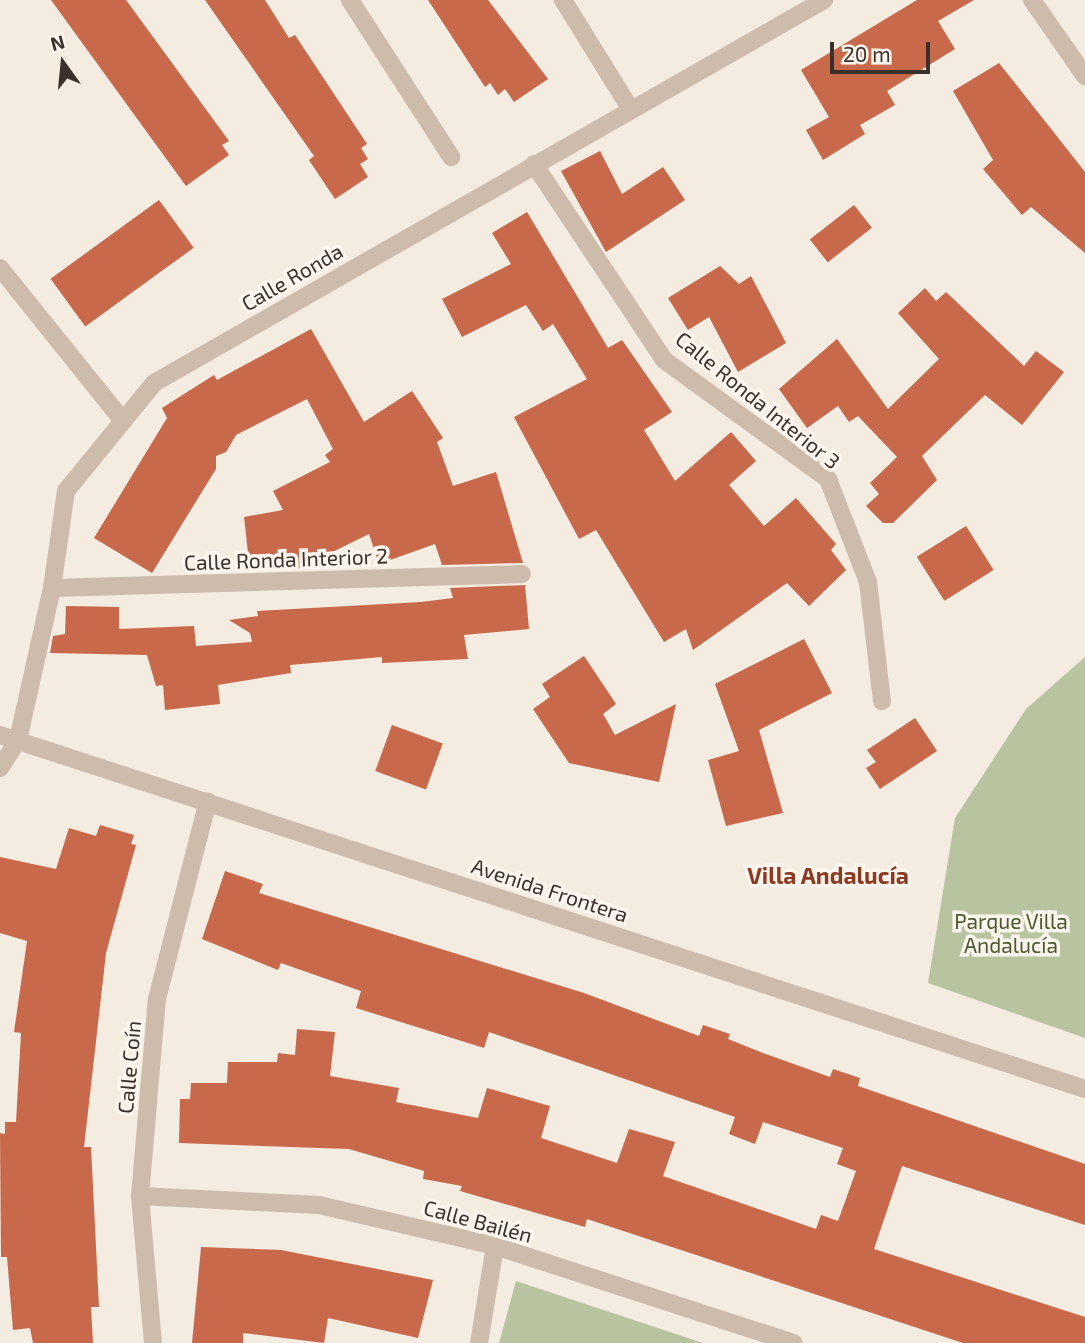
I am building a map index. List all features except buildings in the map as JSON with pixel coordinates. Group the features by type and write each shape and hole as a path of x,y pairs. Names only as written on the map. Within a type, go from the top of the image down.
{"street":[{"path":"350,0 451,157"},
{"path":"563,0 630,108"},
{"name":"Calle Ronda","path":"0,768 18,740 52,588 66,491 154,383 630,108 824,0"},
{"path":"1032,0 1085,76"},
{"name":"Calle Ronda Interior 3","path":"534,164 664,360 828,479 868,582 882,701"},
{"path":"0,268 122,421"},
{"name":"Calle Ronda Interior 2","path":"52,588 522,574"},
{"name":"Avenida Frontera","path":"0,734 1085,1089"},
{"name":"Calle Coín","path":"153,1343 140,1196 158,999 208,801"},
{"name":"Calle Bailén","path":"140,1196 319,1205 495,1246 794,1343"},
{"path":"479,1343 495,1246"}],"green space":[{"name":"Parque Villa Andalucía","path":"1085,657 1085,1038 928,983 955,818 1026,709"},
{"path":"516,1281 703,1343 499,1343"}],"district":[{"name":"Villa Andalucía","path":"828,875"}]}
